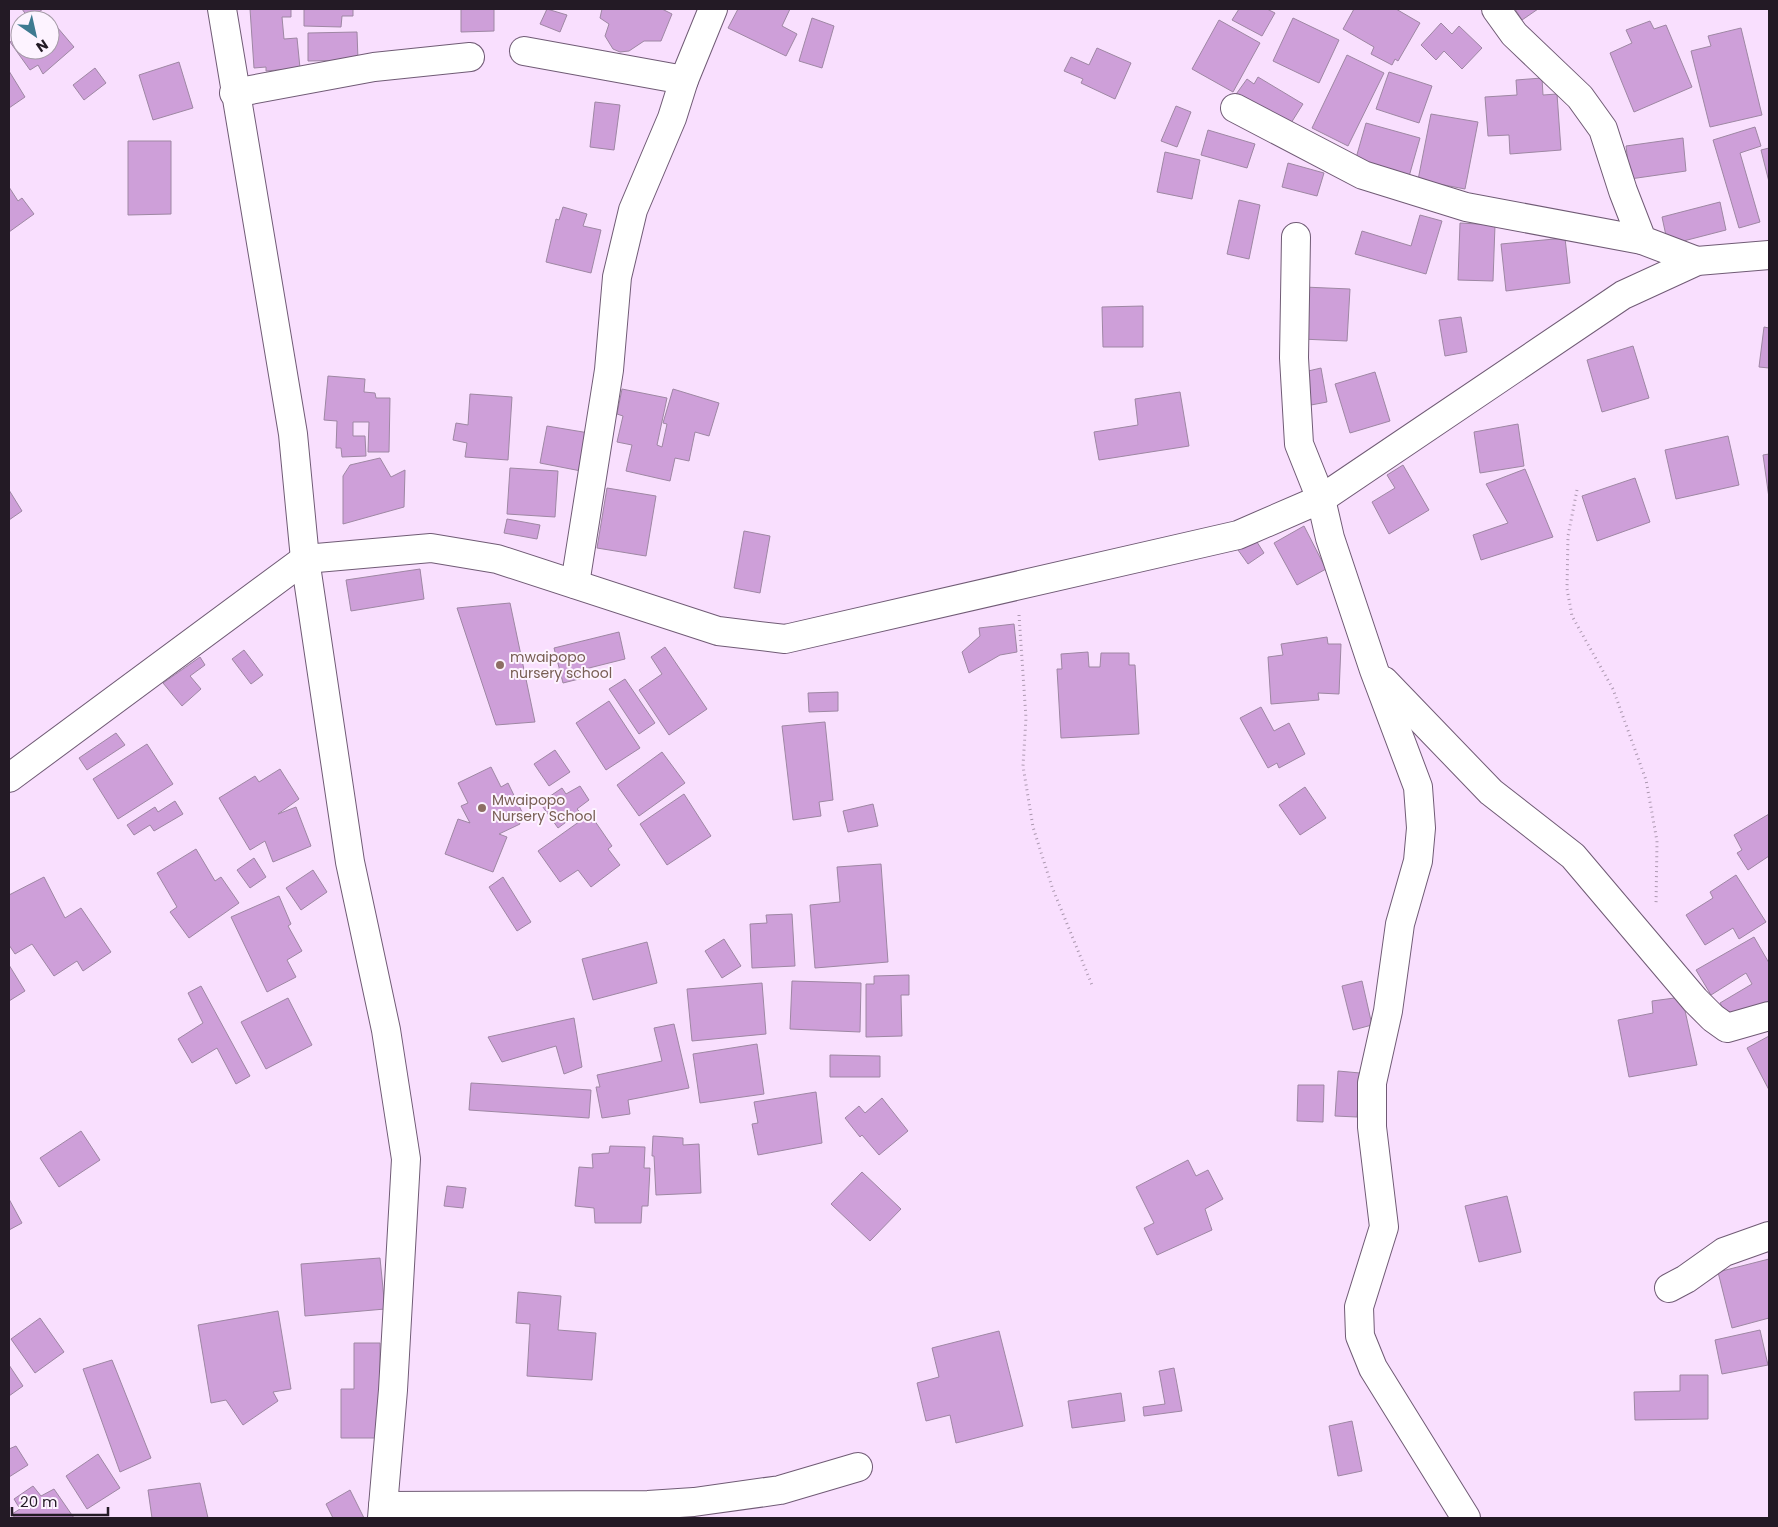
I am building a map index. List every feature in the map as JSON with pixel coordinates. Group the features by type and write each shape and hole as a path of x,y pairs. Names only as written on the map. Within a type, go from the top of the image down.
{"street":[{"path":"222,9 234,93 293,434 305,559 350,862 386,1030 406,1159 383,1512 648,1505 694,1502 780,1490 858,1467"},
{"path":"575,584 609,370 617,277 633,210 672,118 684,80 713,9"},
{"path":"1496,9 1514,34 1580,97 1603,129 1623,191 1642,240"},
{"path":"524,51 684,80"},
{"path":"234,93 374,67 470,57"},
{"path":"1235,108 1363,175 1466,207 1642,240 1697,261"},
{"path":"1296,237 1294,358 1299,444 1321,499 1330,538 1374,670 1418,787 1421,828 1418,861 1400,924 1388,1011 1372,1083 1372,1127 1384,1227 1359,1307 1360,1336 1373,1368 1466,1518"},
{"path":"9,778 305,559 431,548 497,559 718,631 785,639 1238,534 1321,499 1624,295 1697,261 1769,255"},
{"path":"1374,670 1491,792 1573,856 1695,1000 1724,1026 1734,1027 1769,1016"},
{"path":"1669,1288 1686,1279 1724,1252 1769,1236"}],"path":[{"path":"1577,490 1568,536 1567,589 1572,616 1613,689 1646,780 1657,840 1654,952"},
{"path":"1017,585 1026,718 1023,766 1034,827 1052,887 1092,985"}],"building":[{"path":"22,9 43,9 42,10"},
{"path":"250,9 291,9 291,17 282,17 284,39 297,38 300,68 266,71 266,67 254,68"},
{"path":"304,9 353,9 353,16 342,16 341,27 304,26"},
{"path":"461,9 494,9 494,31 461,32"},
{"path":"547,9 567,15 560,32 540,24"},
{"path":"602,9 662,9 672,14 661,41 644,41 629,51 620,52 613,49 605,36 609,24 600,18"},
{"path":"738,9 790,9 782,26 797,34 786,56 728,28"},
{"path":"1239,9 1267,9 1275,13 1262,36 1232,20"},
{"path":"1354,9 1396,9 1420,23 1398,61 1395,59 1392,65 1371,54 1374,47 1343,29"},
{"path":"1515,9 1538,9 1522,20"},
{"path":"812,18 834,26 822,68 799,61"},
{"path":"1293,18 1339,40 1319,83 1273,61"},
{"path":"1219,20 1260,43 1233,92 1192,69"},
{"path":"1650,21 1654,29 1666,25 1692,87 1634,112 1610,53 1632,43 1626,30"},
{"path":"1441,23 1452,34 1459,26 1482,48 1462,69 1444,51 1436,60 1421,45"},
{"path":"1741,28 1762,115 1710,127 1691,51 1711,46 1708,36"},
{"path":"60,30 74,47 60,59"},
{"path":"357,32 358,60 308,61 308,33"},
{"path":"1097,48 1131,63 1115,99 1081,83 1083,79 1064,71 1071,57 1089,65"},
{"path":"1347,55 1384,73 1348,146 1312,128"},
{"path":"23,60 59,60 43,74 38,65 30,70"},
{"path":"179,62 193,108 153,120 139,75"},
{"path":"95,68 106,83 84,100 73,85"},
{"path":"9,71 25,97 9,108"},
{"path":"1389,72 1432,86 1419,123 1376,109"},
{"path":"1258,77 1303,104 1286,131 1234,97 1247,79 1254,84"},
{"path":"1542,78 1543,95 1557,94 1561,150 1510,154 1509,135 1488,136 1485,97 1517,95 1516,80"},
{"path":"595,102 620,105 614,150 590,147"},
{"path":"1176,106 1191,112 1177,147 1161,141"},
{"path":"1431,114 1478,122 1465,189 1418,180"},
{"path":"1366,123 1420,138 1408,180 1354,165"},
{"path":"1755,127 1761,146 1740,153 1760,222 1739,228 1713,140"},
{"path":"1208,130 1255,144 1247,168 1201,155"},
{"path":"1683,138 1686,171 1630,179 1626,146"},
{"path":"128,141 171,141 171,214 128,215"},
{"path":"1769,148 1769,182 1761,150"},
{"path":"1165,152 1200,160 1192,199 1157,192"},
{"path":"1288,163 1324,173 1317,196 1282,187"},
{"path":"9,187 18,201 22,198 34,214 9,232"},
{"path":"1239,200 1260,205 1249,259 1227,254"},
{"path":"1720,202 1726,230 1668,245 1662,217"},
{"path":"563,207 587,214 583,226 601,230 591,273 546,262 556,219 559,220"},
{"path":"1420,215 1442,221 1426,274 1355,254 1362,231 1411,246"},
{"path":"1460,223 1495,225 1493,281 1458,280"},
{"path":"1565,238 1570,283 1506,291 1501,244"},
{"path":"1304,287 1350,289 1347,341 1301,339"},
{"path":"1143,306 1143,347 1103,347 1102,307"},
{"path":"1461,317 1467,352 1445,356 1439,320"},
{"path":"1764,327 1769,328 1769,368 1759,367"},
{"path":"1633,346 1649,398 1602,412 1587,360"},
{"path":"1321,368 1327,402 1311,405 1304,372"},
{"path":"1375,372 1390,421 1350,433 1335,384"},
{"path":"328,376 365,379 364,392 375,393 376,398 390,398 389,452 368,452 369,422 353,422 353,436 365,436 366,456 342,457 341,448 336,448 337,421 324,420"},
{"path":"622,389 667,398 657,445 662,447 667,424 663,423 673,389 719,403 709,436 695,432 689,461 675,458 670,481 626,471 632,445 617,442 623,416 617,414"},
{"path":"1180,392 1189,446 1099,460 1094,432 1138,425 1135,399"},
{"path":"470,394 512,397 508,460 465,457 467,443 453,440 456,423 468,425"},
{"path":"1518,424 1524,466 1480,473 1474,432"},
{"path":"547,426 589,433 581,471 540,463"},
{"path":"1728,436 1739,485 1676,499 1665,450"},
{"path":"1769,454 1769,498 1763,455"},
{"path":"380,458 391,477 405,470 404,507 343,524 343,476 350,465"},
{"path":"1403,465 1429,510 1389,534 1372,502 1395,488 1387,475"},
{"path":"510,468 558,471 555,517 507,514"},
{"path":"1525,469 1553,537 1481,560 1473,535 1508,523 1486,484"},
{"path":"1635,478 1650,522 1597,541 1582,496"},
{"path":"607,488 656,496 646,556 597,548"},
{"path":"9,490 22,511 9,520"},
{"path":"507,519 540,525 537,539 504,533"},
{"path":"1304,526 1326,569 1297,585 1274,543"},
{"path":"744,531 770,536 760,593 734,588"},
{"path":"1255,539 1264,553 1248,564 1238,550"},
{"path":"420,569 424,599 351,611 346,580"},
{"name":"mwaipopo nursery school","path":"510,603 535,722 496,725 457,608"},
{"path":"1014,624 1017,652 1000,655 969,673 962,652 980,636 979,628"},
{"path":"619,632 625,659 581,670 583,678 563,683 554,648"},
{"path":"1327,637 1328,644 1341,644 1339,694 1318,693 1319,700 1271,704 1268,657 1283,655 1281,644"},
{"path":"665,647 707,709 669,735 639,690 662,674 651,657"},
{"path":"244,650 263,675 251,684 232,659"},
{"path":"1088,652 1089,667 1100,667 1101,653 1129,653 1129,665 1135,665 1139,734 1061,738 1057,669 1062,669 1061,654"},
{"path":"200,657 205,665 190,676 201,689 182,706 163,683"},
{"path":"625,679 655,723 639,734 609,689"},
{"path":"838,692 838,711 809,712 808,693"},
{"path":"609,701 640,748 606,770 576,723"},
{"path":"1261,707 1274,731 1289,723 1305,754 1279,768 1277,763 1268,768 1240,718"},
{"path":"825,722 833,800 819,802 821,816 793,820 782,726"},
{"path":"116,733 125,745 87,770 79,758"},
{"path":"147,744 173,784 118,819 93,779"},
{"path":"555,750 570,772 549,786 534,764"},
{"path":"662,752 685,783 639,816 617,785"},
{"path":"491,767 501,787 508,783 523,814 517,817 520,824 499,834 507,837 493,872 445,854 458,819 470,823 461,806 468,803 458,783"},
{"path":"280,769 299,799 278,814 296,807 311,846 273,862 265,841 250,850 219,798 255,776 259,782"},
{"path":"580,786 589,800 577,809 580,812 558,828 540,803 562,788 566,794"},
{"path":"1305,787 1326,818 1300,835 1279,805"},
{"path":"684,794 711,836 667,865 640,824"},
{"path":"175,801 183,814 154,831 150,825 134,835 127,825 155,807 158,812"},
{"path":"873,804 878,826 848,832 843,811"},
{"path":"590,814 612,846 608,849 620,865 591,887 578,870 560,882 538,851"},
{"path":"1769,814 1769,856 1748,870 1737,853 1742,850 1734,835"},
{"path":"196,849 215,881 221,877 239,903 189,938 170,912 177,907 157,873"},
{"path":"254,858 266,877 250,888 237,870"},
{"path":"881,864 888,962 815,968 810,905 840,902 837,867"},
{"path":"313,870 327,892 301,910 286,888"},
{"path":"1736,875 1766,922 1739,939 1733,928 1705,945 1686,915 1713,898 1710,892"},
{"path":"44,877 65,918 81,908 111,952 83,971 77,961 54,976 32,944 15,954 9,945 9,895"},
{"path":"503,877 531,922 517,931 489,887"},
{"path":"279,896 291,924 288,926 302,951 287,960 296,977 267,992 231,917"},
{"path":"792,914 795,966 752,968 750,924 767,923 766,915"},
{"path":"1754,937 1769,963 1769,1002 1732,1024 1720,1003 1752,984 1746,973 1711,995 1696,970"},
{"path":"724,939 741,966 722,978 705,951"},
{"path":"647,942 657,983 593,1000 582,959"},
{"path":"9,965 25,991 9,1001"},
{"path":"909,975 909,995 901,995 902,1036 866,1037 866,984 874,984 874,976"},
{"path":"792,981 861,983 860,1032 790,1029"},
{"path":"1362,981 1372,1025 1353,1030 1342,986"},
{"path":"762,983 766,1034 692,1041 687,989"},
{"path":"201,986 250,1076 236,1084 217,1048 192,1063 178,1039 203,1023 188,993"},
{"path":"1682,997 1697,1065 1629,1077 1618,1020 1653,1013 1652,1001"},
{"path":"288,998 312,1045 266,1069 241,1022"},
{"path":"574,1018 582,1067 564,1074 556,1046 502,1062 488,1037"},
{"path":"674,1024 689,1088 628,1100 630,1114 602,1118 596,1087 600,1087 597,1075 662,1061 654,1028"},
{"path":"1769,1036 1769,1090 1747,1048"},
{"path":"757,1044 764,1094 700,1103 693,1054"},
{"path":"830,1055 880,1056 880,1077 830,1077"},
{"path":"1338,1071 1360,1073 1357,1117 1335,1116"},
{"path":"471,1083 591,1090 589,1118 469,1110"},
{"path":"1298,1085 1324,1085 1323,1122 1297,1121"},
{"path":"816,1092 822,1143 758,1155 752,1124 758,1123 754,1102"},
{"path":"882,1098 908,1131 879,1155 862,1135 860,1137 845,1118 859,1106 865,1113"},
{"path":"81,1131 100,1160 59,1187 40,1158"},
{"path":"653,1136 683,1138 683,1145 699,1144 701,1193 656,1195 654,1156 652,1156"},
{"path":"610,1146 645,1147 644,1168 650,1168 648,1206 642,1206 641,1223 595,1223 594,1208 575,1206 579,1167 593,1168 592,1154 609,1153"},
{"path":"1188,1160 1196,1176 1208,1170 1223,1199 1205,1209 1212,1230 1157,1255 1144,1228 1154,1223 1136,1187"},
{"path":"862,1172 901,1209 870,1241 831,1204"},
{"path":"447,1186 466,1188 463,1208 444,1206"},
{"path":"1507,1196 1521,1252 1479,1262 1465,1206"},
{"path":"9,1199 22,1223 9,1230"},
{"path":"380,1258 385,1309 305,1316 301,1264"},
{"path":"1769,1259 1769,1318 1732,1328 1718,1272"},
{"path":"518,1292 561,1296 558,1330 596,1333 592,1380 527,1376 530,1324 516,1323"},
{"path":"278,1311 291,1389 273,1392 278,1401 243,1425 226,1400 211,1403 198,1325"},
{"path":"40,1318 64,1352 35,1373 11,1339"},
{"path":"1760,1330 1768,1365 1722,1374 1715,1340"},
{"path":"999,1331 1023,1426 956,1443 950,1415 926,1421 917,1383 939,1377 932,1348"},
{"path":"354,1343 380,1343 380,1438 341,1438 341,1389 354,1389"},
{"path":"112,1360 151,1458 120,1472 83,1369"},
{"path":"9,1365 23,1386 9,1396"},
{"path":"1174,1368 1182,1411 1144,1416 1143,1407 1165,1404 1159,1371"},
{"path":"1680,1375 1708,1375 1708,1419 1635,1420 1634,1392 1680,1391"},
{"path":"1121,1393 1125,1421 1072,1428 1068,1401"},
{"path":"1352,1421 1362,1471 1338,1476 1329,1426"},
{"path":"16,1446 28,1465 9,1477 9,1449"},
{"path":"98,1454 120,1488 87,1509 66,1476"},
{"path":"200,1483 208,1518 152,1518 148,1490"},
{"path":"33,1486 41,1496 54,1489 74,1518 15,1518 12,1514 20,1509 14,1499"},
{"path":"350,1490 364,1518 333,1518 326,1504"}],"place":[{"name":"mwaipopo nursery school","path":"500,665"},
{"name":"Mwaipopo Nursery School","path":"482,808"}]}
